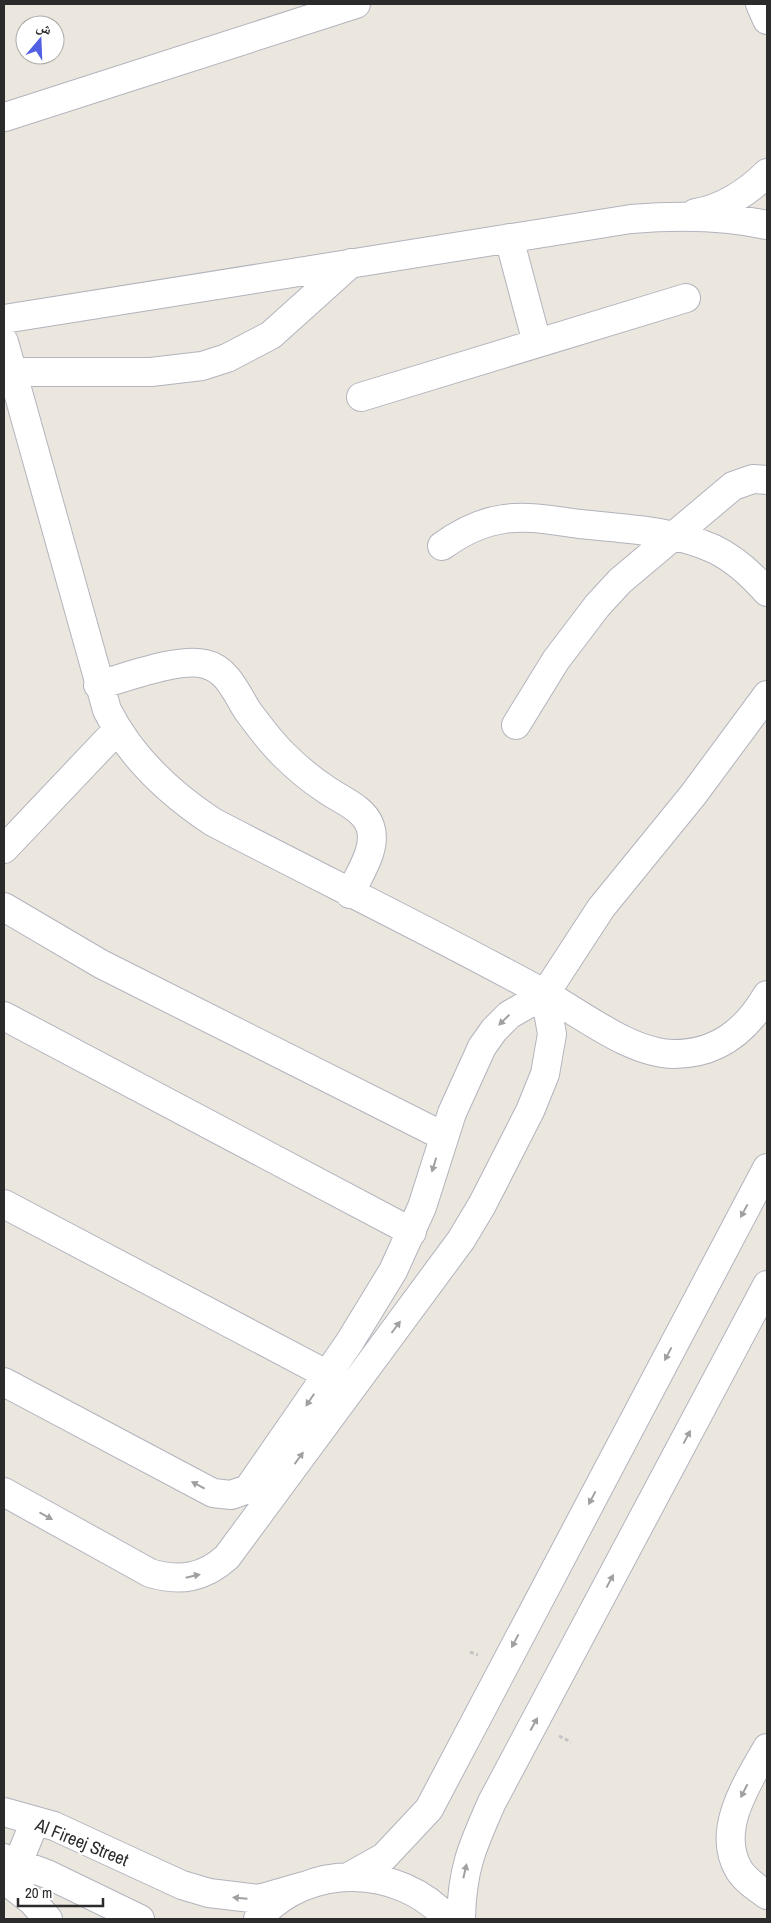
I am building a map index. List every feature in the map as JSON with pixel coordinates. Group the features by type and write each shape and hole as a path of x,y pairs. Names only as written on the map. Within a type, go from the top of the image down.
{"street":[{"path":"5,117 356,4"},
{"path":"760,4 767,20"},
{"path":"681,216 720,206 755,185 767,173"},
{"path":"4,319 632,219 681,216 721,218 767,225"},
{"path":"509,238 537,343"},
{"path":"8,373 151,372 202,366 227,358 272,334 350,263"},
{"path":"361,397 686,298"},
{"path":"4,342 8,373 98,686 117,730 147,768 190,806 213,822 545,994 635,1044 653,1051 672,1054 707,1049 735,1035 747,1025 767,995"},
{"path":"516,725 556,660 597,606 626,575 734,486 753,479 767,480"},
{"path":"442,546 483,523 523,517 675,535 703,544 728,558 754,576 767,592"},
{"path":"98,686 181,662 207,664 226,677 248,710 283,754 303,772 353,806 366,819 372,836 372,846 350,894"},
{"path":"4,1382 212,1493 231,1495 248,1489 372,1307 412,1232 443,1136 466,1079 494,1030 509,1015 545,994 607,900 692,795 767,695"},
{"path":"4,849 117,730"},
{"path":"4,908 101,964 443,1136"},
{"path":"4,1492 150,1573 166,1578 184,1578 200,1575 215,1567 227,1557 461,1240 482,1205 530,1111 546,1074 552,1034 545,994"},
{"path":"4,1016 412,1232"},
{"path":"350,1876 384,1857 428,1809 767,1168"},
{"path":"4,1204 351,1387"},
{"path":"461,1919 462,1888 470,1853 502,1783 767,1285"},
{"path":"767,1748 738,1802 732,1836 733,1853 739,1870 752,1884 767,1895"},
{"name":"Al Fireej Street","path":"4,1812 54,1826 182,1885 209,1893 259,1899 304,1886"},
{"path":"8,1867 35,1822"},
{"path":"8,1867 32,1901 48,1919"},
{"path":"8,1867 65,1882 140,1919"},
{"path":"258,1919 274,1904 304,1886 326,1878 350,1876 371,1877 412,1891 431,1903 448,1919"}]}
